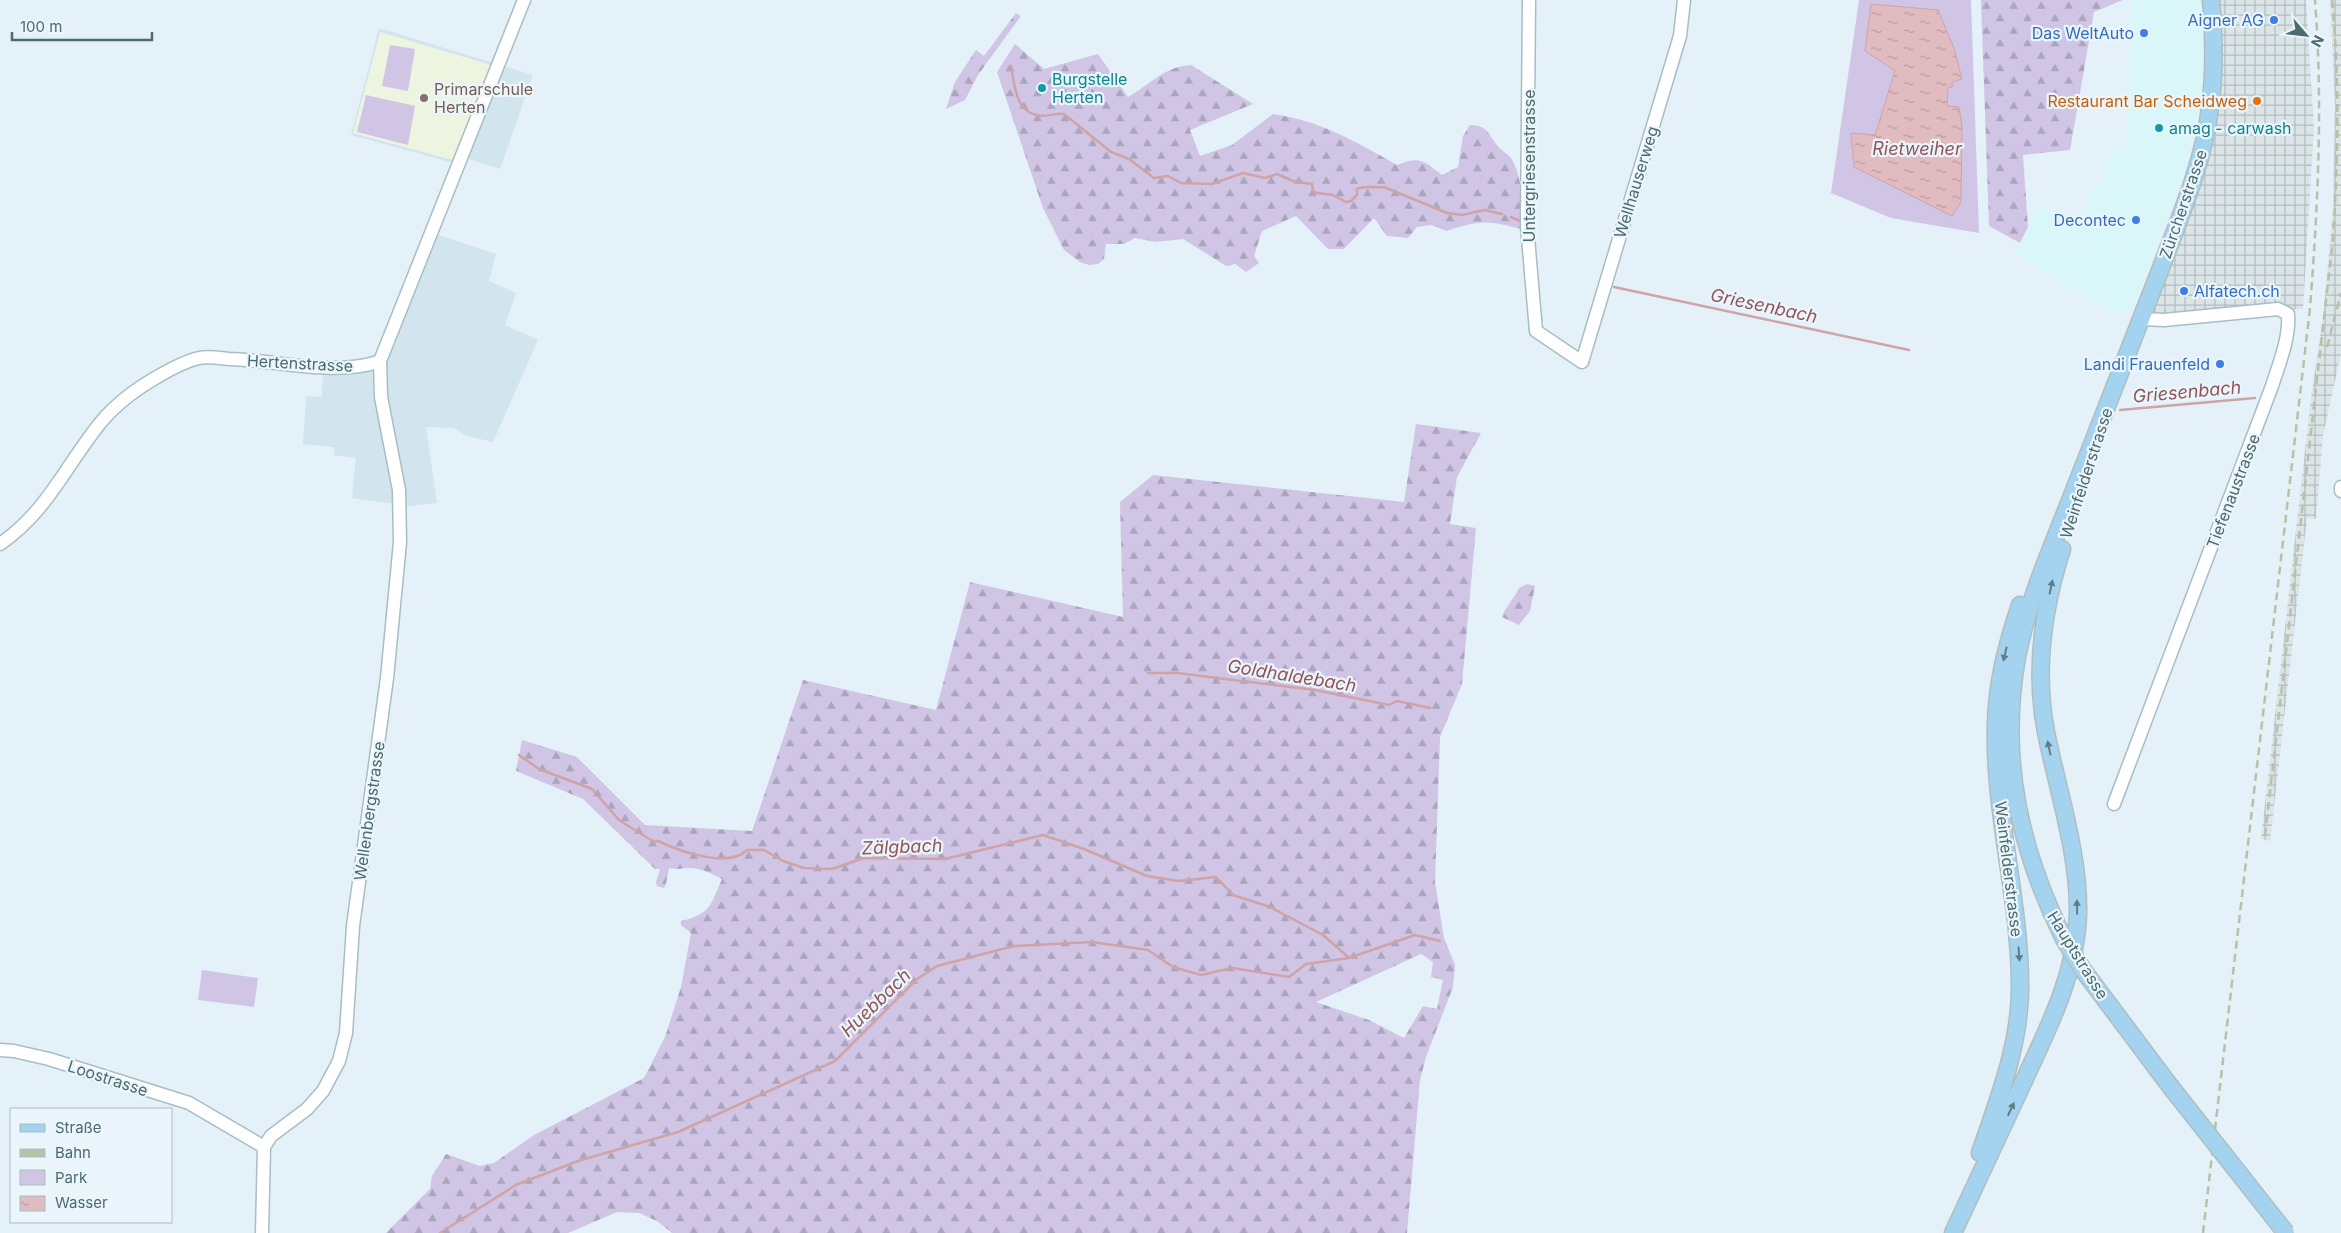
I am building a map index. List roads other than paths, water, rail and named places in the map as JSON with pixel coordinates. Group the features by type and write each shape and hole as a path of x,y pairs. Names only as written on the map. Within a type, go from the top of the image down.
{"main road":[{"name":"Zürcherstrasse","path":"2109,399 2193,182 2204,141 2214,70 2211,0"},
{"name":"Hauptstrasse","path":"2109,399 2040,579 2018,655 2012,691 2010,724 2011,762 2017,806 2032,866 2046,903 2083,970 2170,1086 2286,1233"},
{"name":"Weinfelderstrasse","path":"1953,1233 2055,1014 2071,967 2078,915 2077,893 2070,845 2046,730 2041,689 2041,648 2052,580 2095,453 2109,399"},
{"name":"Weinfelderstrasse","path":"1953,1233 2000,1097 2017,1024 2020,975 2016,922 1999,796 1996,758 1996,723 2000,681 2009,640 2024,595 2068,479 2089,433 2109,399"}],"street":[{"path":"380,361 524,0"},
{"name":"Untergriesenstrasse","path":"1529,0 1527,226 1536,331 1582,362"},
{"name":"Wellhauserweg","path":"1582,362 1680,36 1684,0"},
{"name":"Tiefenaustrasse","path":"2114,804 2272,386 2289,322 2288,314 2278,309 2164,320 2141,319"},
{"name":"Hertenstrasse","path":"0,544 12,536 42,507 102,421 130,393 166,372 199,358 244,359 311,367 366,366 380,361"},
{"name":"Wellenbergstrasse","path":"264,1147 271,1136 307,1110 323,1091 339,1061 346,1033 353,926 387,678 400,542 399,490 381,397 380,361"},
{"name":"Loostrasse","path":"0,1050 14,1051 49,1059 189,1103 264,1147"},
{"path":"262,1233 264,1147"}],"water":[{"name":"Rietweiher","path":"1871,4 1938,10 1954,48 1962,79 1952,82 1952,87 1948,88 1947,106 1959,107 1962,127 1961,202 1952,216 1854,167 1851,133 1875,135 1895,71 1865,51"}],"waterway":[{"name":"Griesenbach","path":"1011,66 1015,90 1026,110 1041,116 1064,114 1111,152 1129,159 1154,178 1168,176 1181,183 1212,184 1243,173 1265,178 1277,174 1293,181 1312,184 1313,191 1333,195 1346,202 1351,201 1357,195 1357,189 1384,187 1447,213 1462,215 1484,210 1502,214"},
{"path":"1511,217 1522,222"},
{"name":"Griesenbach","path":"1614,287 1909,350"},
{"name":"Griesenbach","path":"2120,410 2255,398"},
{"name":"Goldhaldebach","path":"1148,673 1177,673 1315,690 1389,705 1397,701 1430,708"},
{"name":"Zälgbach","path":"519,755 539,769 592,789 619,820 654,842 658,841 690,853 716,858 728,858 739,855 747,850 764,850 783,861 804,868 832,869 864,858 945,859 1043,835 1084,849 1147,876 1178,881 1216,877 1233,895 1270,907 1323,935 1348,957"},
{"name":"Huebbach","path":"440,1233 516,1185 578,1161 678,1132 835,1061 917,979 937,966 1014,946 1092,942 1148,950 1173,967 1201,975 1232,968 1289,977 1306,964 1349,958 1415,935 1440,941"}],"railway":[{"path":"2203,1233 2310,308 2319,116 2315,0"},
{"path":"2265,836 2333,239 2337,120 2335,30 2332,0"},
{"path":"2327,347 2341,293"}],"place":[{"name":"Aigner AG","path":"2274,20"},
{"name":"Das WeltAuto","path":"2144,33"},
{"name":"Burgstelle Herten","path":"1042,88"},
{"name":"Primarschule Herten","path":"424,98"},
{"name":"Restaurant Bar Scheidweg","path":"2257,101"},
{"name":"amag - carwash","path":"2159,128"},
{"name":"Decontec","path":"2136,220"},
{"name":"Alfatech.ch","path":"2184,291"},
{"name":"Landi Frauenfeld","path":"2220,364"}]}
